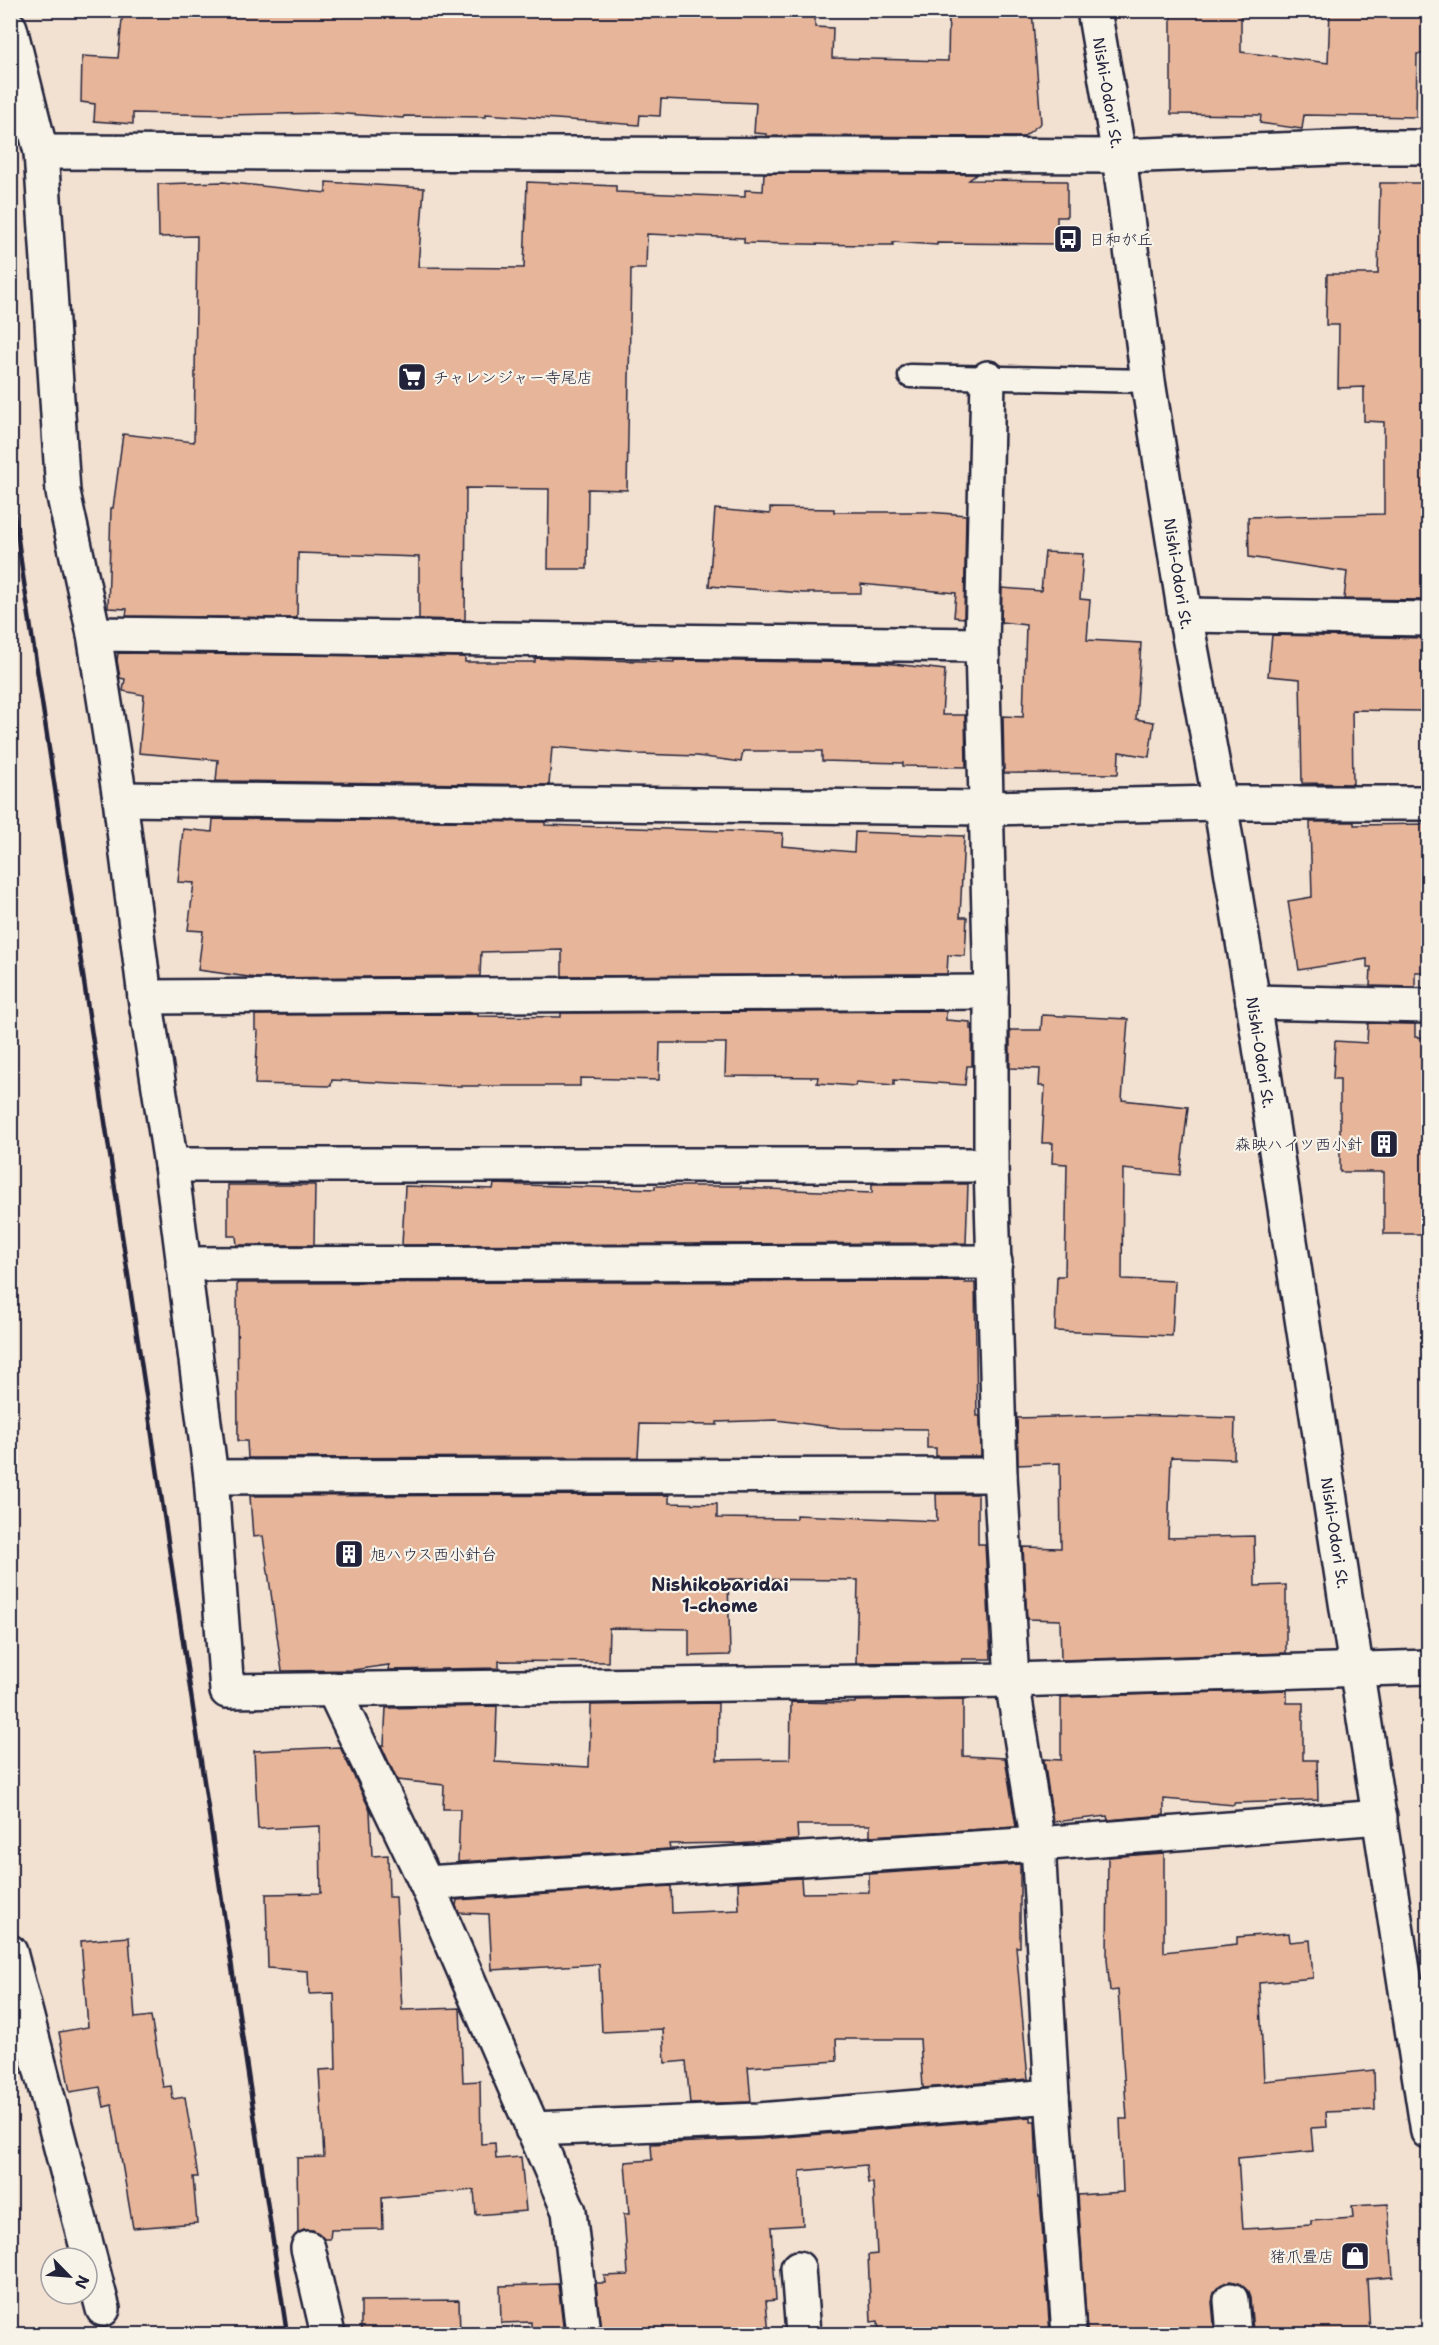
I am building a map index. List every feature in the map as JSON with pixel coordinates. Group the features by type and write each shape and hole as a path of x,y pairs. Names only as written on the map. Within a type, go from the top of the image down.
{"street":[{"name":"Nishi-Odori St.","path":"1094,10 1119,156 1148,381 1185,615 1221,803 1380,1817 1418,1995 1428,2132"},
{"path":"10,28 42,152 63,492 94,634 120,799 145,997 171,1165 211,1477 227,1691 1012,1680 1428,1667"},
{"path":"42,152 1119,156 1428,147"},
{"path":"988,378 982,645 991,992 992,1165 999,1474 1012,1680 1038,1844 1052,2096 1069,2334"},
{"path":"1185,615 1428,619"},
{"path":"94,634 982,645"},
{"path":"120,799 985,808 1221,803 1428,803"},
{"path":"145,997 991,992"},
{"path":"1253,1002 1428,1006"},
{"path":"171,1165 992,1165"},
{"path":"183,1264 995,1262"},
{"path":"211,1477 999,1474"},
{"path":"333,1689 426,1883 569,2211 583,2334"},
{"path":"426,1883 1038,1844 1380,1817"},
{"path":"10,1952 103,2309"},
{"path":"532,2129 759,2120 1052,2096"},
{"path":"308,2248 328,2334"},
{"path":"798,2268 803,2334"},
{"path":"1231,2300 1234,2334"}],"lane":[{"path":"910,376 1148,381"}],"building":[{"path":"123,10 815,10 815,27 833,28 832,58 948,61 949,10 1032,10 1041,123 1023,137 766,136 766,134 754,133 756,103 661,99 660,116 640,115 639,125 486,114 486,117 404,116 403,118 332,113 221,115 133,113 133,124 94,121 95,104 81,102 82,56 118,58"},
{"path":"1171,10 1241,10 1241,52 1328,63 1330,10 1428,10 1428,54 1417,54 1416,117 1304,115 1302,129 1260,123 1261,115 1171,114"},
{"path":"764,173 977,174 969,180 1067,181 1067,217 1057,217 1057,244 744,243 744,238 647,234 646,269 631,269 627,490 588,489 587,569 548,569 549,489 466,488 465,620 419,619 419,557 298,553 297,618 126,616 127,609 108,608 111,508 113,508 123,434 194,442 197,236 159,237 158,184 223,182 326,193 326,182 424,188 418,267 524,268 527,182 616,186 616,192 745,197 745,190 763,191"},
{"path":"1380,183 1428,183 1428,593 1424,593 1424,600 1344,599 1347,572 1249,557 1248,517 1384,514 1384,422 1364,421 1364,387 1338,388 1339,325 1326,325 1327,274 1378,274"},
{"path":"770,508 966,515 964,618 954,617 956,593 861,584 861,593 804,593 709,586 715,509 770,514"},
{"path":"1045,552 1083,554 1080,599 1090,600 1087,640 1141,643 1136,719 1154,722 1149,757 1119,752 1118,774 1004,773 1003,716 1023,717 1026,625 1001,622 1002,588 1041,591"},
{"path":"1272,635 1423,638 1421,711 1352,710 1353,784 1302,783 1300,679 1268,676"},
{"path":"118,653 465,657 465,662 535,662 535,658 674,662 674,660 885,663 945,670 942,715 965,715 966,767 822,761 822,751 743,751 741,762 697,756 552,747 549,785 216,781 218,760 139,753 144,695 123,691 125,679 120,678"},
{"path":"213,819 545,822 545,825 783,833 782,846 854,852 855,832 964,836 960,917 967,917 965,956 948,955 947,974 562,976 562,950 481,952 480,976 256,978 198,970 203,931 188,930 194,883 178,882 183,829 212,832"},
{"path":"1310,822 1354,822 1354,825 1428,824 1428,972 1415,972 1415,987 1370,986 1371,967 1367,967 1367,959 1299,970 1288,901 1312,897"},
{"path":"946,1011 946,1020 970,1022 970,1029 972,1029 972,1066 967,1066 965,1085 894,1080 894,1085 856,1082 855,1086 817,1083 818,1077 725,1076 726,1043 660,1043 659,1080 580,1078 580,1086 452,1086 332,1080 331,1086 255,1084 258,1031 255,1030 255,1015 478,1014 478,1016 561,1017 561,1013"},
{"path":"1042,1015 1128,1019 1122,1100 1188,1107 1180,1175 1123,1169 1122,1279 1175,1281 1172,1336 1055,1331 1057,1276 1065,1276 1067,1164 1052,1163 1053,1143 1042,1143 1045,1086 1039,1086 1040,1069 1010,1068 1010,1030 1041,1030"},
{"path":"1368,1023 1415,1024 1415,1037 1428,1038 1428,1234 1384,1234 1384,1172 1340,1172 1340,1079 1333,1079 1335,1041 1367,1043"},
{"path":"494,1184 655,1189 655,1186 741,1186 741,1188 872,1193 872,1184 968,1184 966,1243 402,1245 405,1186 493,1189"},
{"path":"228,1185 315,1185 314,1245 237,1245 236,1236 228,1236"},
{"path":"966,1281 965,1283 975,1283 977,1416 980,1416 981,1456 936,1456 936,1448 927,1448 927,1429 840,1428 776,1420 717,1422 717,1425 640,1424 638,1457 248,1458 247,1441 238,1441 237,1283"},
{"path":"1129,1415 1235,1418 1234,1459 1171,1457 1168,1538 1254,1536 1255,1586 1286,1585 1286,1653 1061,1660 1060,1620 1027,1619 1023,1547 1061,1548 1060,1463 1018,1465 1017,1418"},
{"path":"936,1494 978,1494 978,1544 985,1544 991,1659 962,1659 962,1662 856,1663 858,1580 728,1579 730,1655 689,1656 689,1629 609,1628 608,1662 499,1661 499,1668 388,1670 389,1665 353,1670 282,1671 263,1536 253,1537 250,1496 669,1495 669,1503 717,1504 717,1518 796,1519 796,1515 937,1521"},
{"path":"1287,1690 1287,1703 1303,1703 1303,1760 1317,1760 1318,1800 1234,1803 1234,1805 1164,1799 1164,1815 1108,1820 1107,1816 1053,1822 1044,1759 1061,1760 1061,1697"},
{"path":"963,1699 963,1756 1005,1758 1016,1827 870,1836 870,1825 797,1825 798,1840 735,1844 669,1844 670,1849 458,1862 460,1809 443,1809 444,1785 397,1780 381,1745 384,1745 386,1708 497,1706 495,1762 589,1767 591,1705 718,1703 717,1760 790,1759 791,1702 855,1703 855,1701"},
{"path":"340,1747 370,1810 372,1856 388,1855 389,1897 396,1897 402,2010 460,2008 463,2082 480,2081 481,2144 495,2143 496,2159 521,2157 526,2211 476,2215 474,2190 382,2198 383,2229 331,2230 330,2239 324,2239 313,2230 298,2233 297,2158 324,2157 319,2070 336,2069 334,1993 309,1994 308,1971 268,1968 266,1894 321,1893 320,1826 258,1829 254,1751"},
{"path":"1164,1853 1164,1952 1237,1944 1237,1937 1289,1933 1290,1942 1310,1940 1313,1978 1259,1983 1264,2081 1374,2070 1375,2110 1326,2112 1327,2127 1311,2128 1313,2151 1238,2158 1243,2229 1311,2225 1311,2221 1353,2218 1352,2206 1388,2204 1393,2277 1367,2279 1370,2334 1266,2334 1266,2330 1253,2331 1250,2298 1247,2290 1239,2283 1230,2281 1220,2285 1214,2293 1212,2302 1215,2334 1087,2334 1078,2195 1123,2192 1120,2119 1127,2119 1118,1990 1110,1991 1107,1959 1108,1857"},
{"path":"1020,1864 1020,1947 1016,1947 1028,2079 923,2088 920,2039 836,2039 837,2061 748,2067 751,2102 690,2104 686,2061 665,2063 663,2029 602,2032 599,1964 492,1970 489,1914 459,1913 456,1906 457,1900 671,1886 672,1913 739,1910 738,1882 801,1878 802,1893 869,1892 869,1874"},
{"path":"129,1937 135,2018 151,2016 163,2087 171,2086 173,2099 185,2097 198,2177 193,2177 197,2223 133,2228 112,2105 104,2107 100,2087 70,2092 59,2032 88,2027 81,1941"},
{"path":"1031,2117 1031,2121 1035,2121 1038,2197 1040,2197 1050,2334 879,2334 878,2321 871,2322 868,2255 877,2254 873,2183 868,2183 866,2165 800,2171 803,2225 771,2227 776,2300 766,2301 769,2334 601,2334 596,2283 605,2283 604,2276 628,2275 624,2214 629,2214 625,2162 652,2160 651,2144 761,2139"},
{"path":"558,2284 564,2334 531,2334 531,2322 501,2323 500,2286"},
{"path":"459,2300 460,2334 361,2334 361,2301"}],"railway":[{"path":"10,479 287,2334"}],"place":[{"name":"日和が丘","path":"1068,239"},
{"name":"チャレンジャー寺尾店","path":"412,377"},
{"name":"森映ハイツ西小針","path":"1384,1144"},
{"name":"旭ハウス西小針台","path":"349,1554"},
{"name":"猪爪畳店","path":"1355,2256"}],"district":[{"name":"Nishikobaridai 1-chome","path":"720,1595"}]}
